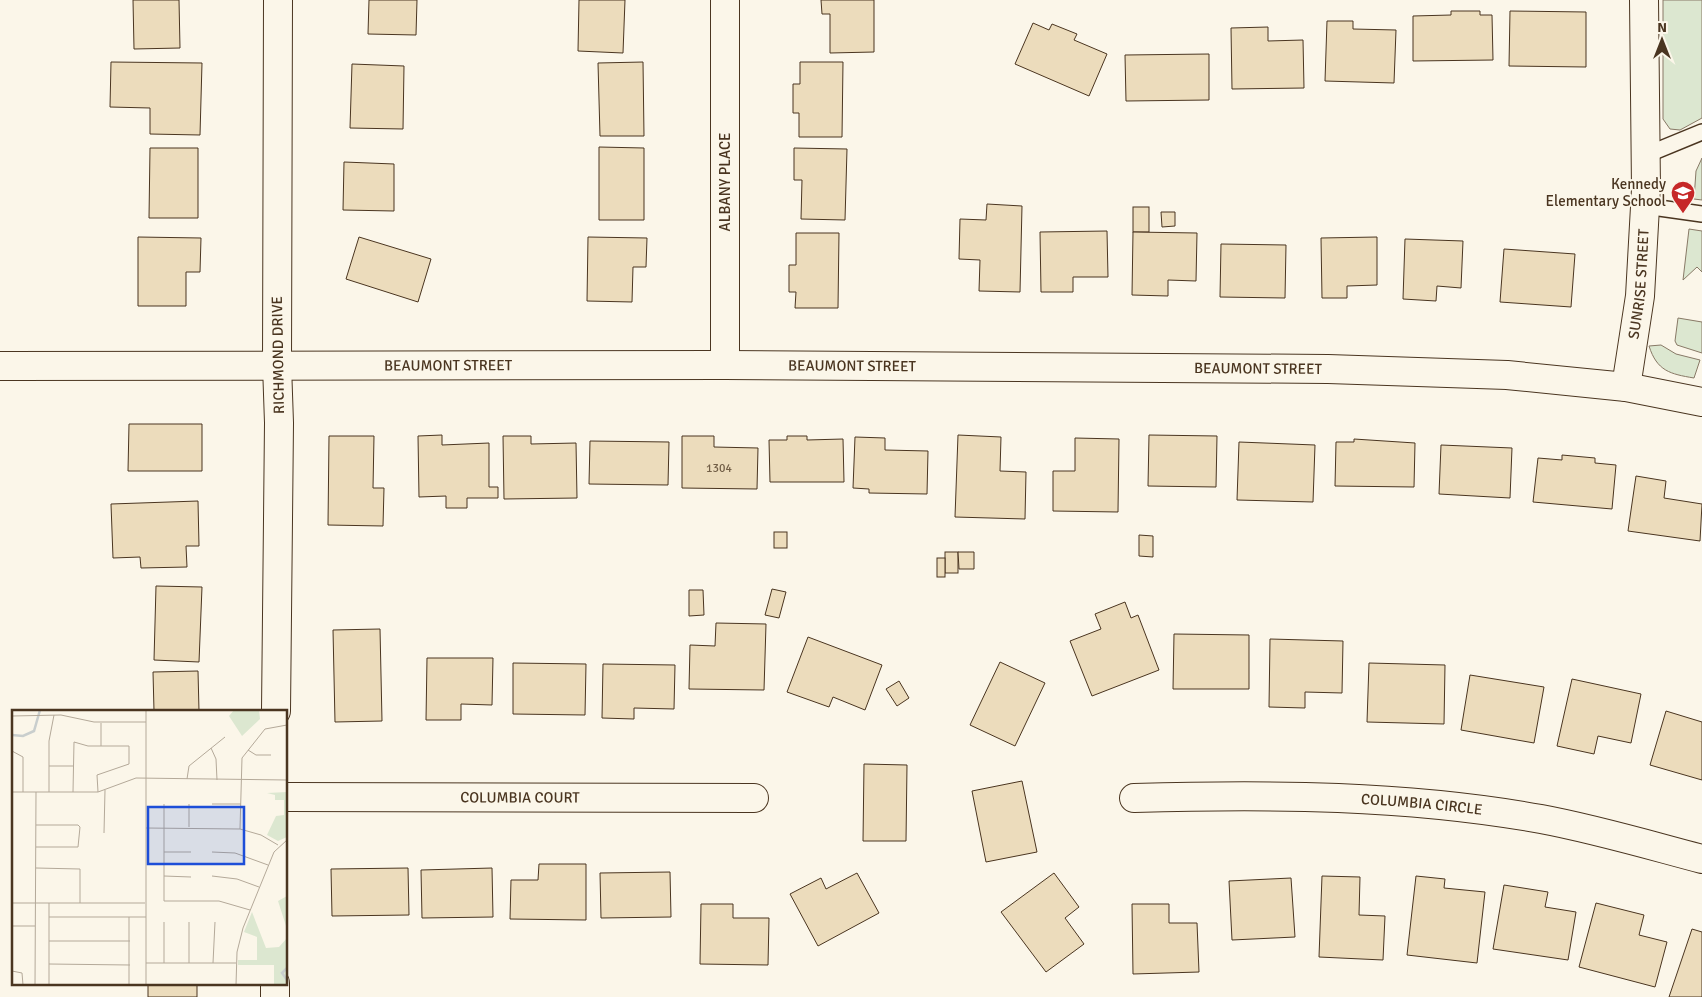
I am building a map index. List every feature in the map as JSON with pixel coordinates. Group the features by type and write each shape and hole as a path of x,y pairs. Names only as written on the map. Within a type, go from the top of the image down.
{"street":[{"name":"RICHMOND DRIVE","path":"276,710 279,433 277,365 278,0"},
{"name":"ALBANY PLACE","path":"725,0 725,365"},
{"name":"SUNRISE STREET","path":"1626,387 1640,296 1645,206 1644,0"},
{"name":"BEAUMONT STREET","path":"0,366 725,365 1328,369 1507,375 1626,387 1702,402"},
{"name":"COLUMBIA CIRCLE","path":"1134,798 1210,795 1320,798 1398,801 1459,807 1551,821 1625,838 1702,860"},
{"name":"COLUMBIA COURT","path":"288,798 754,798"},
{"path":"275,984 276,997"}],"lane":[{"path":"1646,155 1702,132"},
{"path":"1645,206 1702,214"}],"green space":[{"path":"1663,0 1702,0 1702,118 1680,130 1670,129 1663,119"},
{"path":"1702,158 1702,200 1694,199 1696,171"},
{"path":"1689,229 1702,231 1702,272 1697,267 1683,280"},
{"path":"1678,318 1702,322 1702,353 1677,345 1675,341"},
{"path":"1661,345 1676,354 1700,360 1694,378 1671,373 1660,366 1649,346"}],"building":[{"path":"133,0 179,0 180,48 134,49"},
{"path":"369,0 417,0 416,35 368,34"},
{"path":"579,0 625,0 623,53 578,51"},
{"path":"821,0 874,0 874,52 830,53 830,14 822,14"},
{"path":"1451,11 1480,11 1480,15 1492,15 1493,60 1413,61 1413,16 1451,15"},
{"path":"1510,11 1586,12 1586,67 1509,66"},
{"path":"1327,21 1353,21 1353,29 1396,30 1394,83 1325,81"},
{"path":"1033,23 1049,30 1052,24 1077,34 1074,40 1107,54 1089,96 1015,64"},
{"path":"1268,27 1268,41 1303,40 1304,88 1232,89 1231,28"},
{"path":"1209,54 1209,100 1126,101 1125,55"},
{"path":"111,62 202,63 200,135 150,134 150,108 110,107"},
{"path":"643,62 644,136 600,136 598,63"},
{"path":"800,62 843,62 842,137 799,137 799,113 793,113 793,84 800,84"},
{"path":"352,64 404,66 403,129 350,128"},
{"path":"599,147 644,148 644,220 599,220"},
{"path":"150,148 198,148 198,218 149,218"},
{"path":"794,148 847,149 845,220 801,219 802,180 794,180"},
{"path":"344,162 394,164 394,211 343,210"},
{"path":"987,204 1022,206 1020,292 979,291 980,260 959,259 960,219 986,220"},
{"path":"1133,207 1149,207 1149,232 1133,232"},
{"path":"1161,212 1175,212 1175,226 1162,227"},
{"path":"1107,231 1108,277 1073,277 1073,292 1041,292 1040,232"},
{"path":"1133,232 1197,233 1196,281 1168,280 1168,296 1132,295"},
{"path":"796,233 839,233 838,308 795,308 796,292 789,292 789,265 796,265"},
{"path":"138,237 201,238 200,272 186,272 186,306 138,306"},
{"path":"359,237 431,259 418,302 346,279"},
{"path":"588,237 647,238 646,267 633,267 632,302 587,301"},
{"path":"1377,237 1377,285 1347,286 1347,298 1322,298 1321,238"},
{"path":"1405,239 1463,241 1461,288 1437,286 1436,301 1403,299"},
{"path":"1221,244 1286,245 1285,298 1220,297"},
{"path":"1504,249 1575,254 1571,307 1500,302"},
{"path":"129,424 202,424 202,471 128,471"},
{"path":"442,435 442,445 489,443 489,487 498,487 498,498 467,498 467,508 446,508 446,496 419,497 418,436"},
{"path":"958,435 1001,437 1000,471 1026,472 1025,519 955,517"},
{"path":"1149,435 1217,436 1216,487 1148,486"},
{"path":"329,436 374,436 373,488 384,488 383,526 328,525"},
{"path":"503,436 531,436 531,444 576,443 577,498 504,499"},
{"path":"682,436 714,436 714,447 758,448 757,489 682,488"},
{"path":"787,436 807,436 807,440 843,439 844,482 770,482 769,440 787,440"},
{"path":"855,437 885,438 885,450 928,451 927,494 869,493 869,489 853,488"},
{"path":"1075,438 1119,439 1118,512 1053,511 1053,471 1075,471"},
{"path":"1354,439 1415,443 1414,487 1335,486 1336,442 1354,442"},
{"path":"590,441 669,442 668,485 589,484"},
{"path":"1239,442 1315,445 1313,502 1237,500"},
{"path":"1441,445 1512,448 1510,498 1439,494"},
{"path":"1562,455 1595,458 1595,463 1616,465 1612,509 1533,502 1538,458 1562,460"},
{"path":"1636,476 1666,481 1664,498 1702,504 1700,541 1628,531"},
{"path":"198,501 199,546 186,546 187,567 141,568 140,557 113,558 111,504"},
{"path":"774,532 787,532 787,548 774,548"},
{"path":"1139,535 1153,536 1153,557 1139,556"},
{"path":"945,552 958,552 958,573 945,573"},
{"path":"958,552 974,552 974,569 959,569"},
{"path":"937,558 945,558 945,577 937,577"},
{"path":"156,586 202,587 199,662 154,660"},
{"path":"772,589 786,592 779,618 765,615"},
{"path":"689,590 703,590 704,615 689,616"},
{"path":"1125,602 1131,618 1138,615 1159,670 1092,696 1070,641 1101,629 1095,614"},
{"path":"716,623 766,624 764,690 689,689 690,645 715,646"},
{"path":"380,629 382,721 335,722 333,630"},
{"path":"1174,634 1249,635 1249,689 1173,689"},
{"path":"808,637 882,665 865,710 833,697 829,707 787,692"},
{"path":"1270,639 1343,641 1342,693 1305,692 1305,708 1269,707"},
{"path":"427,658 493,658 492,705 461,704 461,720 426,720"},
{"path":"1000,662 1045,683 1015,746 970,725"},
{"path":"513,663 586,664 585,715 513,714"},
{"path":"1369,663 1445,665 1444,724 1367,722"},
{"path":"603,664 675,665 674,709 634,708 634,719 602,718"},
{"path":"198,671 199,710 154,710 153,672"},
{"path":"1470,675 1544,687 1534,743 1461,730"},
{"path":"1572,679 1641,694 1631,743 1598,736 1594,754 1557,746"},
{"path":"899,681 909,698 897,706 886,689"},
{"path":"1666,711 1702,722 1702,780 1650,765"},
{"path":"864,764 907,765 906,841 863,841"},
{"path":"1022,781 1037,852 986,862 972,791"},
{"path":"539,864 586,864 586,920 510,919 511,880 538,880"},
{"path":"408,868 409,915 332,916 331,869"},
{"path":"492,868 493,917 422,918 421,870"},
{"path":"670,872 671,917 601,918 600,873"},
{"path":"857,873 879,913 818,946 790,894 821,878 826,889"},
{"path":"1054,873 1079,907 1065,918 1084,944 1046,972 1001,912"},
{"path":"1322,876 1360,877 1359,915 1385,916 1383,960 1319,957"},
{"path":"1416,876 1445,879 1444,888 1485,892 1477,963 1407,955"},
{"path":"1291,878 1295,937 1232,940 1229,881"},
{"path":"1504,885 1548,892 1545,907 1576,912 1568,960 1493,949"},
{"path":"1596,903 1644,915 1639,935 1667,942 1655,987 1579,967"},
{"path":"701,904 733,904 733,918 769,918 768,965 700,964"},
{"path":"1132,904 1169,904 1169,923 1197,923 1199,972 1133,974"},
{"path":"1692,929 1702,932 1702,997 1669,997"},
{"path":"148,984 197,984 197,997 148,997"}],"place":[{"name":"Kennedy Elementary School","path":"1683,214"}]}
